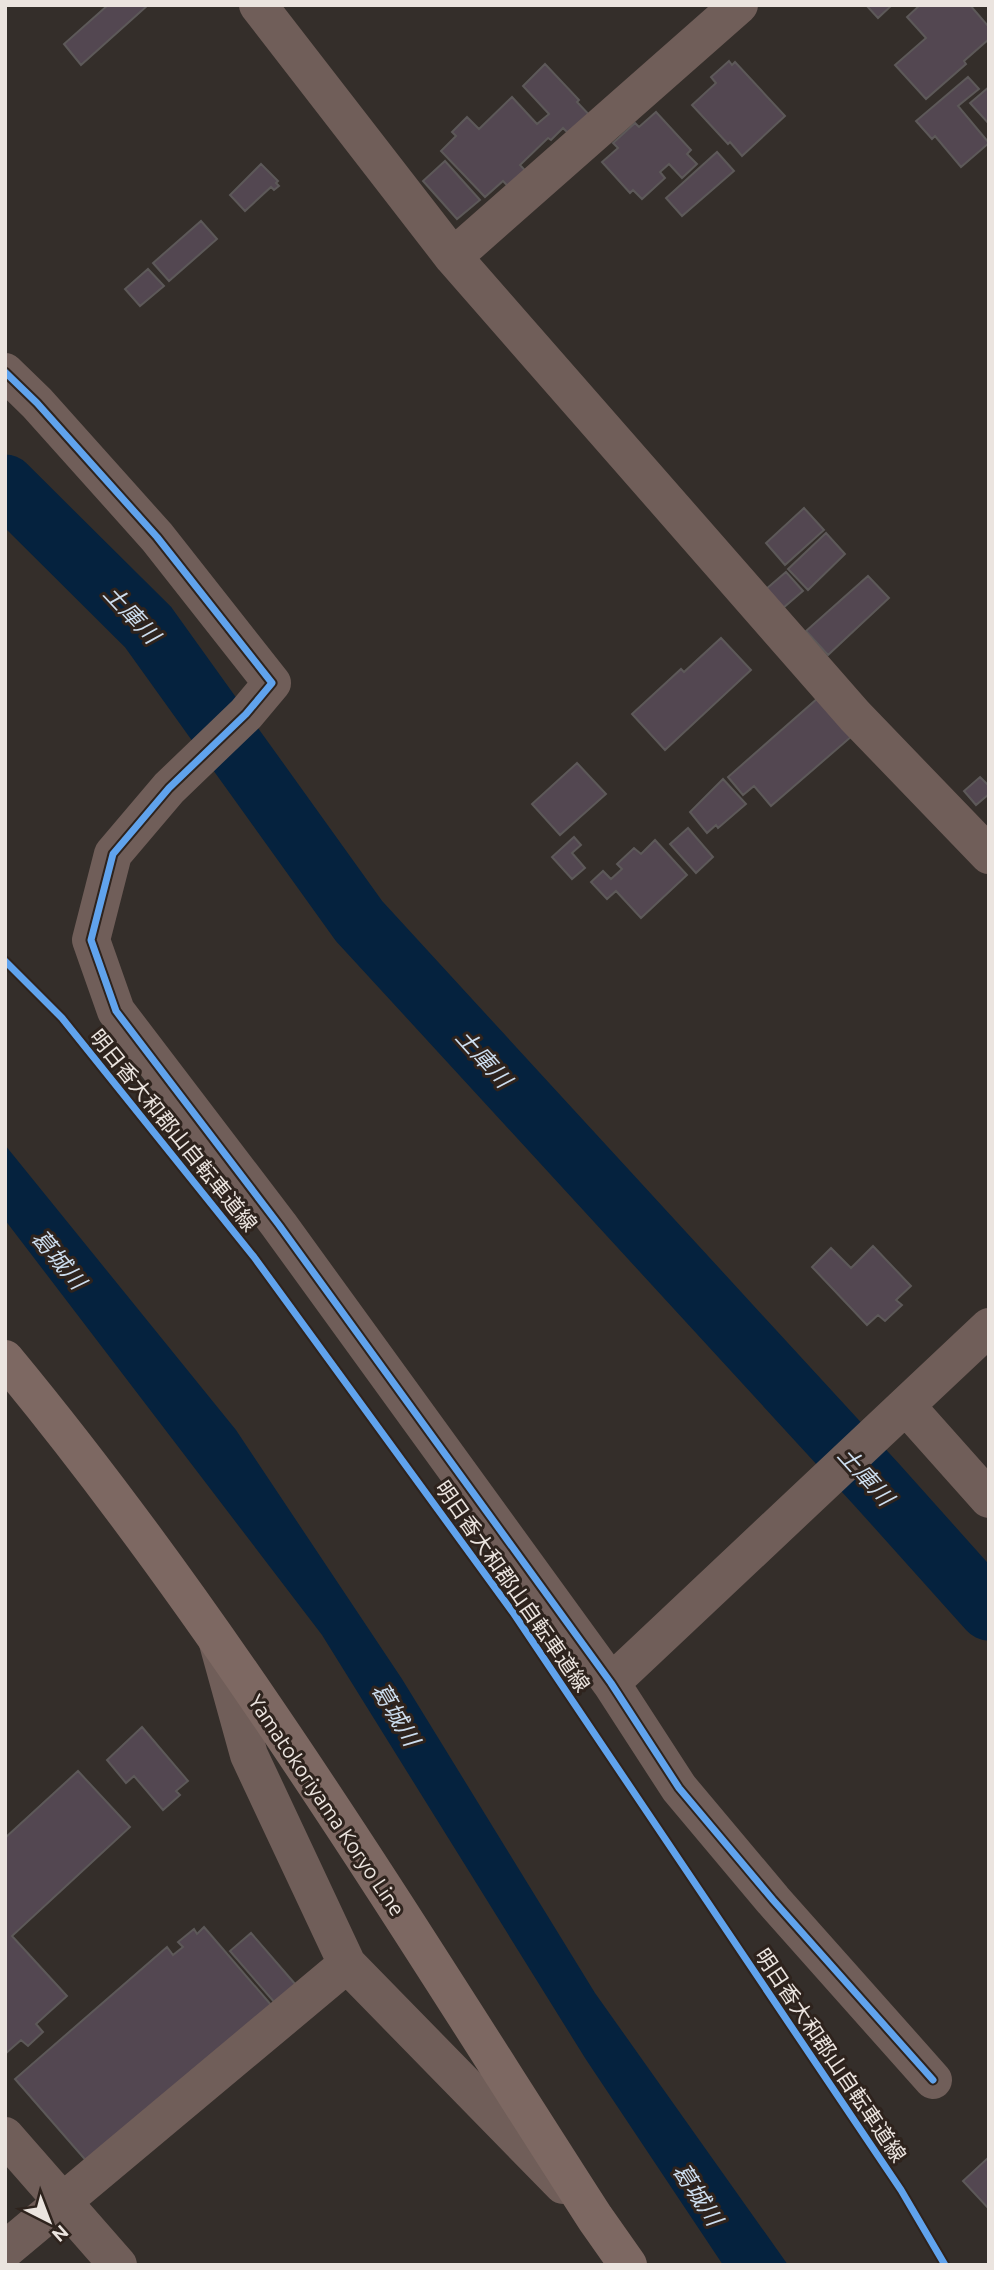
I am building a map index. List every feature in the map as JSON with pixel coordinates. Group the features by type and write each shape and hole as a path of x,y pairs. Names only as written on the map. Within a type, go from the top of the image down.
{"main road":[{"name":"Yamatokoriyama Koryo Line","path":"5,1359 50,1413 217,1641 346,1831 628,2265"}],"street":[{"path":"258,5 453,257 855,716 989,855"},
{"path":"453,257 739,5"},
{"path":"5,372 37,403 158,537 272,683 246,714 169,788 113,854 90,940 116,1011 279,1225 611,1684 679,1788 773,1900 933,2080"},
{"path":"611,1684 989,1327"},
{"path":"892,1418 989,1499"},
{"path":"217,1641 248,1755 347,1964 595,2218"},
{"path":"5,2250 225,2063 347,1964"},
{"path":"5,2136 118,2265"}],"water":[{"name":"葛城川","path":"5,1145 236,1430 402,1679 595,1993 788,2265 723,2265 585,2058 322,1635 5,1220"}],"building":[{"path":"108,5 148,5 81,65 64,44"},
{"path":"866,5 892,5 878,18"},
{"path":"920,5 970,5 989,27 989,39 964,61 966,64 926,99 895,65 926,38 907,17"},
{"path":"729,61 732,65 735,62 785,116 742,156 692,105 716,83 711,77"},
{"path":"545,64 594,120 574,139 563,128 551,140 548,138 520,165 532,178 515,194 503,181 485,197 441,151 456,136 452,132 467,117 479,129 512,97 537,124 549,114 523,86"},
{"path":"968,77 979,89 958,106 989,143 961,167 935,136 932,139 916,121"},
{"path":"989,87 989,124 970,103"},
{"path":"656,112 691,150 687,154 697,164 682,178 669,164 660,172 665,178 642,199 633,190 630,193 602,162 618,148 613,143 635,123 639,127"},
{"path":"717,152 734,171 682,216 666,198"},
{"path":"445,161 480,200 457,219 423,181"},
{"path":"261,164 278,181 276,183 279,186 274,190 271,187 245,211 230,195"},
{"path":"201,221 217,239 169,281 153,263"},
{"path":"148,269 164,286 140,306 125,289"},
{"path":"804,508 824,530 785,565 766,543"},
{"path":"826,533 845,554 808,590 788,569"},
{"path":"786,572 803,591 783,608 766,589"},
{"path":"868,576 889,598 828,655 806,631"},
{"path":"721,638 751,670 665,750 632,714 681,669 684,672"},
{"path":"818,698 852,736 771,806 754,786 743,795 728,777"},
{"path":"577,763 606,794 560,835 532,804"},
{"path":"980,777 989,786 989,794 976,805 964,791"},
{"path":"723,779 746,804 718,828 716,825 707,833 690,812"},
{"path":"688,828 713,857 696,873 670,844"},
{"path":"574,837 581,845 572,853 585,868 572,879 552,857"},
{"path":"655,840 687,875 641,918 616,891 607,899 591,882 603,871 611,879 622,869 617,864 634,848 641,854"},
{"path":"873,1246 911,1286 896,1300 902,1305 885,1321 878,1315 867,1325 812,1267 831,1248 851,1268"},
{"path":"142,1727 188,1781 176,1791 180,1795 163,1810 134,1776 126,1783 107,1760"},
{"path":"78,1771 130,1827 12,1936 67,1996 36,2024 43,2032 28,2046 21,2040 5,2054 5,1838"},
{"path":"204,1927 272,2006 89,2164 15,2079 167,1947 173,1955 183,1947 178,1942 194,1929 197,1934"},
{"path":"251,1933 296,1985 275,2003 230,1951"},
{"path":"989,2157 989,2209 963,2181"}],"waterway":[{"name":"土庫川","path":"5,485 148,627 359,921 989,1610"}],"cycle path":[{"name":"明日香大和郡山自転車道線","path":"5,372 37,403 157,537 272,683 246,714 169,788 113,854 91,940 116,1011 279,1225 611,1683 679,1788 773,1900 933,2080"},
{"name":"明日香大和郡山自転車道線","path":"5,961 62,1018 254,1257 514,1614 901,2190 945,2265"}]}
